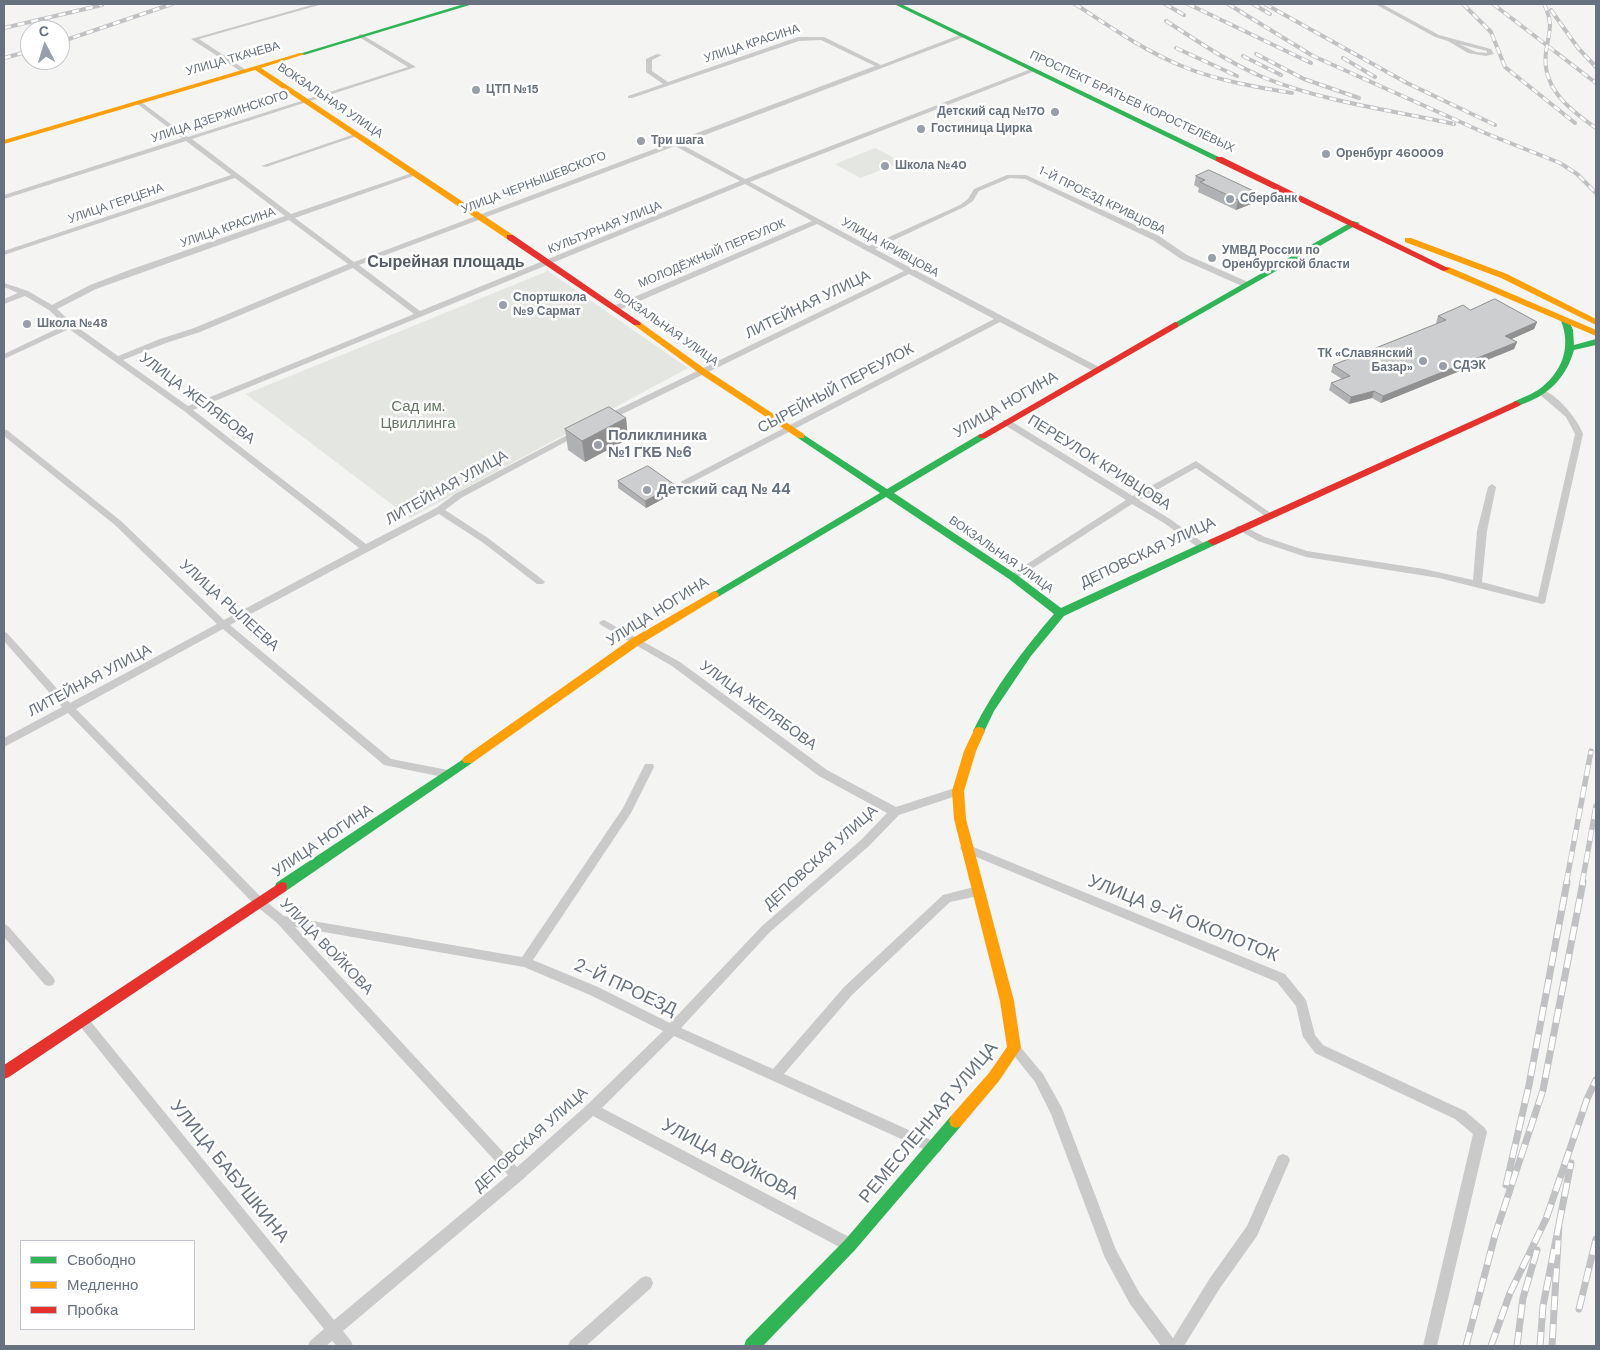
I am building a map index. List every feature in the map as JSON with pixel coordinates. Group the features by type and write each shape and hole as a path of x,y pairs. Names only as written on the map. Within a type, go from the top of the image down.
{"street":[{"path":"249,69 194,38 320,4"},
{"name":"УЛИЦА ТКАЧЕВА","path":"4,142 470,4"},
{"name":"ПРОСПЕКТ БРАТЬЕВ КОРОСТЕЛЁВЫХ","path":"897,4 1356,223 1459,275 1565,322 1596,333"},
{"path":"1378,4 1437,36 1489,50 1491,54 1484,56 1472,53 1451,41"},
{"name":"УЛИЦА ДЗЕРЖИНСКОГО","path":"4,197 413,67 361,36"},
{"name":"УЛИЦА ЧЕРНЫШЕВСКОГО","path":"118,359 197,330 354,264 478,216 962,36"},
{"name":"УЛИЦА КРАСИНА","path":"630,97 798,39 811,37 822,38 879,66"},
{"path":"659,55 649,58 649,72 667,84"},
{"name":"ВОКЗАЛЬНАЯ УЛИЦА","path":"249,69 306,101 547,264 616,308 702,371 1013,577 1060,613"},
{"name":"КУЛЬТУРНАЯ УЛИЦА","path":"187,409 547,264 744,182 1033,70"},
{"path":"138,102 420,314"},
{"path":"264,166 357,135"},
{"name":"УЛИЦА КРИВЦОВА","path":"674,143 909,271 1096,369"},
{"name":"УЛИЦА КРАСИНА","path":"52,308 93,287 135,271 414,174"},
{"name":"УЛИЦА ГЕРЦЕНА","path":"4,253 235,176"},
{"name":"1-Й ПРОЕЗД КРИВЦОВА","path":"869,249 962,206 971,200 976,190 1009,176 1026,177 1156,238 1184,257 1246,284"},
{"name":"МОЛОДЁЖНЫЙ ПЕРЕУЛОК","path":"616,308 817,221"},
{"name":"ПРОСПЕКТ БРАТЬЕВ КОРОСТЕЛЁВЫХ","path":"1356,223 1479,264 1526,285 1596,322"},
{"name":"УЛИЦА НОГИНА","path":"4,1073 448,774 635,642 885,492 1096,369 1356,223"},
{"path":"1459,275 1472,274 1480,270 1479,264"},
{"name":"ЛИТЕЙНАЯ УЛИЦА","path":"600,422 909,271"},
{"name":"УЛИЦА ЖЕЛЯБОВА","path":"4,285 25,293 52,308 70,326 187,409 365,548"},
{"path":"1509,297 1507,290 1515,286 1526,285"},
{"path":"4,302 25,293"},
{"name":"СЫРЕЙНЫЙ ПЕРЕУЛОК","path":"685,483 1000,319"},
{"path":"1565,322 1573,336 1572,348 1596,342"},
{"path":"4,357 70,326"},
{"name":"ДЕПОВСКАЯ УЛИЦА","path":"315,1346 517,1176 592,1108 672,1030 766,929 865,843 895,812 958,791 970,751 989,710 1027,653 1060,613 1268,514 1542,392 1554,380 1572,348"},
{"path":"1240,528 1280,548 1368,565 1424,572 1542,601 1579,434 1578,426 1567,413 1542,392"},
{"name":"ПЕРЕУЛОК КРИВЦОВА","path":"1006,422 1202,546"},
{"name":"ЛИТЕЙНАЯ УЛИЦА","path":"4,743 365,548 440,510 458,496 584,430"},
{"name":"УЛИЦА РЫЛЕЕВА","path":"4,432 118,523 224,625 388,762 448,774"},
{"path":"1013,577 1132,500 1196,464 1268,514"},
{"path":"1477,584 1482,532 1492,487"},
{"path":"440,510 485,540 540,582"},
{"name":"УЛИЦА ЖЕЛЯБОВА","path":"604,623 676,664 823,772 895,812"},
{"name":"УЛИЦА ВОЙКОВА","path":"4,635 69,708 259,902 281,920 517,1176"},
{"path":"525,962 627,810 649,767"},
{"name":"РЕМЕСЛЕННАЯ УЛИЦА","path":"752,1346 850,1245 935,1148 994,1077 1014,1048 1007,1001 966,848 960,819 958,791"},
{"name":"УЛИЦА 9-Й ОКОЛОТОК","path":"966,848 1281,978 1302,1004 1309,1037 1319,1049 1460,1115 1480,1132 1430,1346"},
{"path":"775,1076 848,991 946,898 978,891"},
{"name":"2-Й ПРОЕЗД","path":"281,920 525,962 594,991 672,1030 935,1148"},
{"path":"4,929 49,981"},
{"name":"УЛИЦА БАБУШКИНА","path":"83,1021 346,1346"},
{"path":"1014,1048 1039,1078 1057,1112 1110,1253 1135,1299 1170,1346"},
{"name":"УЛИЦА ВОЙКОВА","path":"592,1108 850,1245"},
{"path":"1176,1346 1215,1284 1252,1231 1283,1160"},
{"path":"575,1346 646,1284"}],"green space":[{"path":"875,148 902,162 860,178 835,164"},
{"name":"Сад им. Цвиллинга","path":"548,271 688,368 410,518 246,394"}],"building":[{"path":"1209,170 1258,193 1238,200 1200,182 1205,180 1196,176"},
{"name":"ТК «Славянский Базар»","path":"1495,299 1537,322 1505,336 1517,342 1383,396 1374,391 1351,397 1331,383 1350,376 1333,365 1446,320 1438,316 1463,305 1470,310"},
{"path":"609,407 626,418 582,441 565,429"},
{"name":"Детский сад № 44","path":"648,466 675,485 645,501 618,481"}],"railway":[{"path":"70,39 172,4"},
{"path":"1075,4 1142,46 1184,67 1224,80 1292,93"},
{"path":"1165,4 1184,15"},
{"path":"1188,4 1311,63"},
{"path":"1228,4 1313,56 1485,133 1560,163 1577,174 1596,193"},
{"path":"1253,4 1270,14"},
{"path":"1265,4 1407,83 1495,125"},
{"path":"1463,4 1491,32 1505,67 1575,123"},
{"path":"1493,4 1547,45"},
{"path":"1544,4 1550,23 1547,45"},
{"path":"4,28 102,5"},
{"path":"1551,10 1578,48 1596,67"},
{"path":"1166,21 1214,52 1265,78 1311,93 1358,105 1454,124"},
{"path":"1547,45 1596,83"},
{"path":"1547,45 1546,65 1548,77 1553,87 1567,106 1596,128"},
{"path":"1176,48 1237,76"},
{"path":"4,58 20,54"},
{"path":"1256,54 1304,79 1359,98"},
{"path":"1243,56 1281,75"},
{"path":"1343,58 1375,77"},
{"path":"1566,884 1591,751"},
{"path":"1582,884 1596,806"},
{"path":"1506,1185 1529,1085 1567,882"},
{"path":"1466,1346 1495,1235 1543,1090 1583,882"},
{"path":"1491,1346 1510,1293 1546,1219 1587,1099 1596,1080"},
{"path":"1559,1224 1571,1163"},
{"path":"1540,1346 1543,1306 1559,1224"},
{"path":"1552,1346 1559,1224"},
{"path":"1579,1309 1596,1239"},
{"path":"1517,1346 1523,1298 1537,1250"}],"traffic: fast":[{"path":"302,54 470,4"},
{"path":"897,4 1219,159"},
{"path":"1175,325 1356,223"},
{"path":"1516,404 1532,397 1549,386 1562,369 1570,350 1569,330 1565,321"},
{"path":"1572,348 1596,342"},
{"path":"801,436 1013,577 1060,613"},
{"path":"714,595 983,436"},
{"path":"979,731 989,710 1027,653 1060,613 1213,542"},
{"path":"281,887 468,760"},
{"path":"752,1346 850,1245 956,1121"}],"traffic: slow":[{"path":"4,142 302,54"},
{"path":"255,67 510,237"},
{"path":"1408,240 1504,276 1596,322"},
{"path":"1446,269 1596,333"},
{"path":"637,323 702,371 801,436"},
{"path":"468,760 635,642 714,595"},
{"path":"956,1121 994,1077 1014,1048 1007,1001 960,819 958,791 970,751 979,731"}],"traffic: jam":[{"path":"1219,159 1446,269"},
{"path":"510,237 637,323"},
{"path":"983,436 1175,325"},
{"path":"1213,542 1516,404"},
{"path":"4,1073 281,887"}],"place":[{"name":"ЦТП №15","path":"476,90"},
{"name":"Детский сад №170","path":"1055,112"},
{"name":"Гостиница Цирка","path":"921,129"},
{"name":"Три шага","path":"641,141"},
{"name":"Оренбург 460009","path":"1326,154"},
{"name":"Школа №40","path":"885,166"},
{"name":"Сбербанк","path":"1230,199"},
{"name":"УМВД России по Оренбургской бласти","path":"1212,258"},
{"name":"Спортшкола №9 Сармат","path":"503,305"},
{"name":"Школа №48","path":"27,324"},
{"name":"ТК «Славянский Базар»","path":"1423,361"},
{"name":"СДЭК","path":"1443,366"},
{"name":"Поликлиника №1 ГКБ №6","path":"598,445"},
{"name":"Детский сад № 44","path":"647,490"}],"district":[{"name":"Сырейная площадь","path":"446,263"}]}
